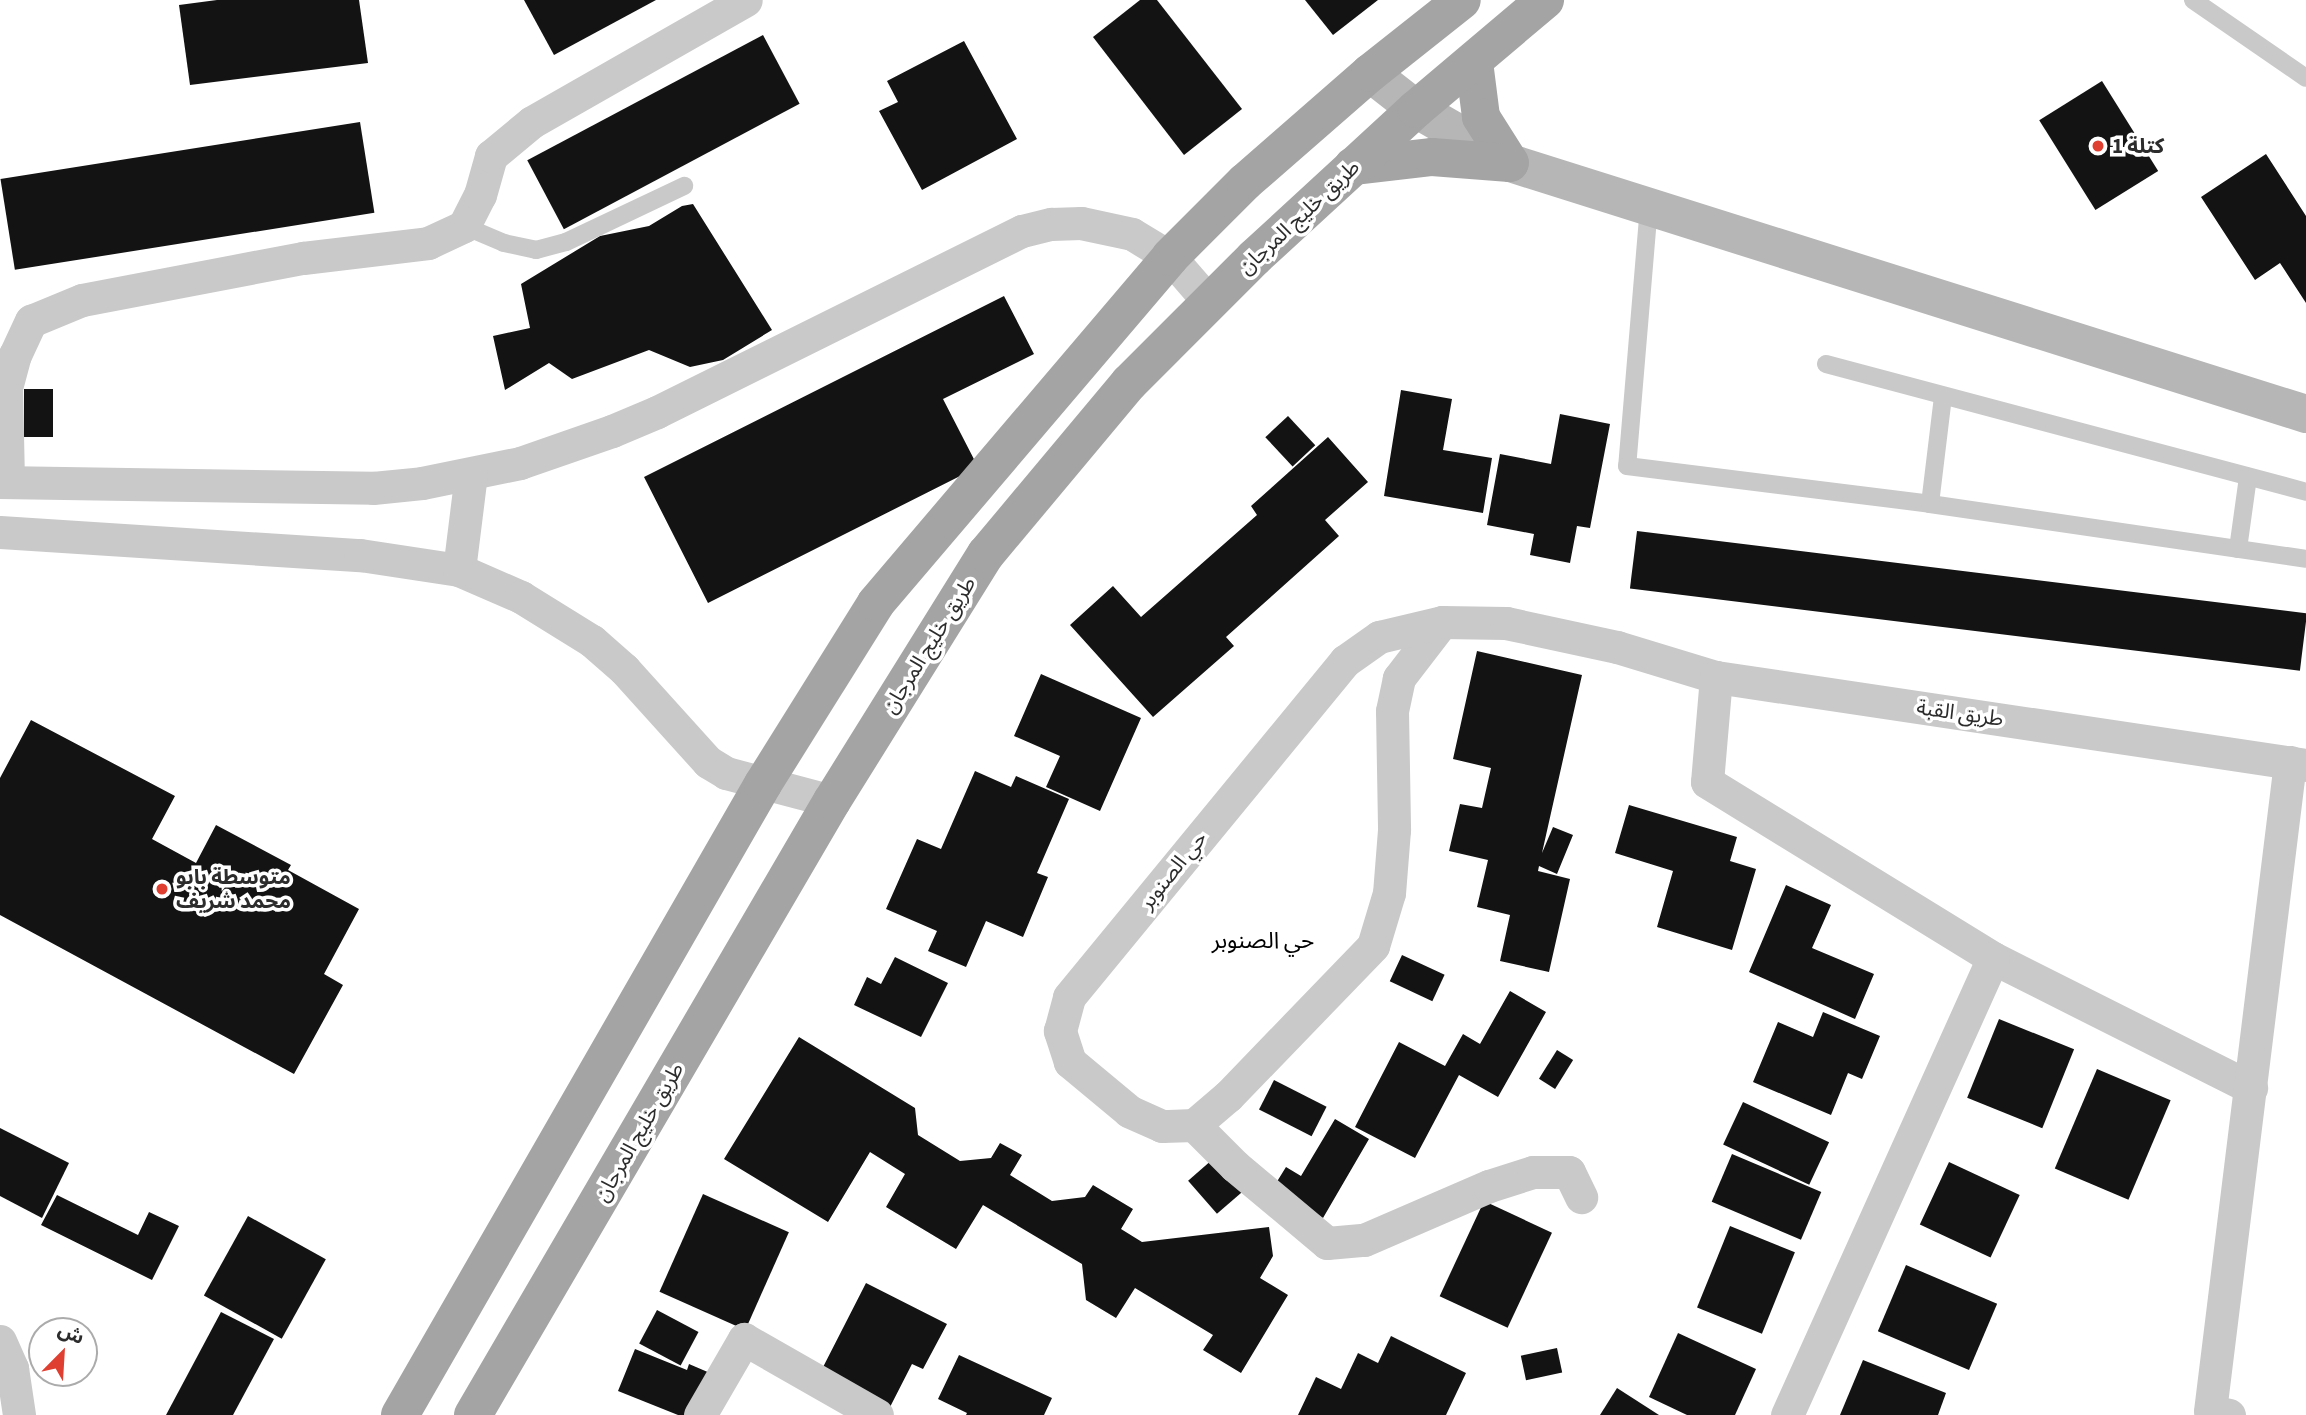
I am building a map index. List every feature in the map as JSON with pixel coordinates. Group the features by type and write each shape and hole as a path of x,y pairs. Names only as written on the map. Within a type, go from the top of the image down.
{"main road":[{"path":"400,1415 763,784 876,603 1170,257 1245,182 1370,73 1462,0"},
{"name":"طريق خليج المرجان","path":"473,1415 832,801 986,554 1129,383 1209,302 1416,109 1545,0"},
{"path":"1474,62 1481,117 1510,163"},
{"path":"1353,166 1432,157 1510,163"}],"street":[{"path":"746,0 532,122 491,156 480,195 464,226 428,243 303,258 82,300 32,321 15,355 6,388 4,482 373,488 471,474 520,463 612,432 1022,231 1051,224 1081,223 1132,234 1170,257 1209,302"},
{"path":"1370,73 1416,109 1510,163 2306,414"},
{"path":"460,570 471,474"},
{"path":"0,532 359,555 460,570 521,597 566,623 624,669 708,762 726,773 832,801"},
{"path":"1442,622 1399,678 1394,700 1394,830 1389,893 1373,946 1228,1097 1194,1125 1235,1166 1327,1242 1364,1240 1489,1186 1533,1172 1569,1172 1581,1197"},
{"name":"حي الصنوبر","path":"1194,1125 1162,1126 1129,1111 1070,1062 1060,1031 1069,997 1345,661 1379,637 1442,622 1506,623 1617,647"},
{"name":"طريق القبة","path":"1617,647 1716,677 2298,764"},
{"path":"1716,677 1707,782 1993,958 2251,1088"},
{"path":"2229,1415 2210,1411 2251,1088 2298,764"},
{"path":"1787,1415 1993,958"},
{"path":"700,1415 744,1339 877,1415"},
{"path":"0,1341 12,1368 19,1415"}],"lane":[{"path":"2193,0 2306,78"},
{"path":"464,226 504,243 536,250 566,242 684,187"},
{"path":"1649,206 1627,466 1930,504 2306,559"},
{"path":"1826,364 2306,492"},
{"path":"1930,504 1943,397"},
{"path":"2238,549 2248,477"}],"building":[{"path":"217,0 359,0 368,63 190,85 179,5"},
{"path":"524,0 656,0 554,55"},
{"path":"1140,0 1157,0 1242,109 1184,155 1093,37"},
{"path":"1305,0 1378,0 1333,35"},
{"path":"763,35 800,104 564,229 527,160"},
{"path":"964,41 1017,139 922,190 879,111 898,102 887,81"},
{"name":"كتلة 1","path":"2102,81 2158,171 2095,210 2039,120"},
{"path":"360,122 374,213 15,270 0,179"},
{"path":"2266,154 2306,216 2306,303 2280,263 2255,280 2201,197"},
{"path":"693,204 772,330 723,360 690,367 649,350 572,379 549,363 505,390 493,336 530,328 521,284 600,236 649,226 682,206"},
{"path":"1004,296 1034,354 943,399 978,467 708,603 644,477"},
{"path":"24,389 53,389 53,437 24,437"},
{"path":"1401,390 1452,399 1443,450 1492,458 1483,513 1384,496"},
{"path":"1560,414 1610,424 1590,528 1577,526 1570,563 1530,555 1534,534 1487,525 1500,454 1551,464"},
{"path":"1288,416 1315,445 1293,466 1265,437"},
{"path":"1328,437 1368,482 1325,520 1339,536 1226,637 1234,646 1153,717 1070,625 1113,586 1141,617 1257,515 1251,506"},
{"path":"1637,531 2306,613 2300,671 1630,589"},
{"path":"1477,651 1582,675 1542,853 1553,827 1573,835 1557,874 1539,866 1538,871 1570,879 1549,972 1500,961 1510,915 1477,907 1488,860 1449,851 1460,804 1482,808 1491,768 1453,759"},
{"path":"1041,674 1141,718 1100,811 1046,787 1060,756 1014,736"},
{"name":"متوسطة بابو محمد شريف","path":"31,720 175,796 152,839 196,863 216,825 291,865 288,870 359,909 324,974 343,985 294,1074 0,915 0,778"},
{"path":"975,771 1011,787 1016,776 1069,799 1037,873 1048,877 1023,937 986,921 966,967 928,951 937,931 886,909 917,839 941,849"},
{"path":"1629,805 1737,837 1730,861 1756,869 1732,950 1657,927 1673,871 1615,853"},
{"path":"1786,885 1831,905 1812,948 1874,974 1855,1019 1749,972"},
{"path":"1402,955 1445,975 1432,1001 1390,981"},
{"path":"895,957 948,983 921,1037 854,1005 867,977 881,984"},
{"path":"1510,991 1546,1012 1498,1097 1459,1075 1415,1158 1355,1127 1399,1042 1445,1066 1463,1034 1480,1044"},
{"path":"1823,1012 1880,1036 1862,1079 1848,1073 1831,1115 1753,1082 1778,1022 1813,1037"},
{"path":"1999,1019 2074,1049 2042,1128 1967,1098"},
{"path":"799,1037 915,1108 918,1135 960,1161 991,1158 1000,1143 1022,1155 1010,1175 1052,1201 1085,1197 1093,1185 1133,1209 1121,1229 1142,1242 1269,1227 1273,1256 1260,1278 1288,1295 1241,1373 1203,1350 1213,1335 1135,1288 1116,1318 1086,1300 1082,1264 983,1205 956,1249 886,1207 905,1174 870,1152 828,1222 724,1159"},
{"path":"1557,1050 1573,1060 1555,1089 1539,1079"},
{"path":"2097,1069 2171,1100 2128,1200 2055,1168"},
{"path":"1274,1080 1327,1107 1312,1136 1259,1109"},
{"path":"1743,1102 1829,1142 1809,1185 1723,1145"},
{"path":"1335,1119 1369,1139 1323,1218 1273,1188 1286,1167 1301,1176"},
{"path":"0,1128 69,1163 42,1218 0,1196"},
{"path":"1732,1154 1821,1192 1801,1240 1712,1202"},
{"path":"1213,1159 1242,1192 1217,1214 1188,1181"},
{"path":"1949,1162 2020,1195 1991,1257 1920,1225"},
{"path":"703,1194 789,1232 745,1330 659,1292"},
{"path":"57,1195 138,1235 149,1212 179,1226 152,1280 41,1225"},
{"path":"1484,1201 1552,1233 1508,1328 1440,1296"},
{"path":"248,1216 326,1259 282,1339 204,1296"},
{"path":"1730,1226 1795,1252 1762,1334 1697,1308"},
{"path":"1906,1265 1997,1304 1969,1370 1878,1331"},
{"path":"866,1283 947,1324 923,1369 912,1364 889,1409 820,1373"},
{"path":"657,1310 698,1332 681,1366 639,1344"},
{"path":"221,1312 274,1339 233,1415 166,1415"},
{"path":"1678,1333 1756,1369 1735,1415 1687,1415 1649,1397"},
{"path":"1391,1336 1466,1373 1446,1415 1298,1415 1316,1377 1341,1389 1358,1353 1378,1363"},
{"path":"1557,1348 1562,1372 1526,1380 1521,1356"},
{"path":"635,1349 687,1370 689,1364 710,1373 693,1415 678,1415 618,1391"},
{"path":"959,1355 1052,1398 1044,1415 966,1415 967,1413 938,1399"},
{"path":"1863,1360 1946,1393 1938,1415 1840,1415"},
{"path":"1617,1388 1659,1415 1600,1415"}],"place":[{"name":"كتلة 1","path":"2098,146"},
{"name":"متوسطة بابو محمد شريف","path":"162,889"}],"district":[{"name":"حي الصنوبر","path":"1263,941"}]}
